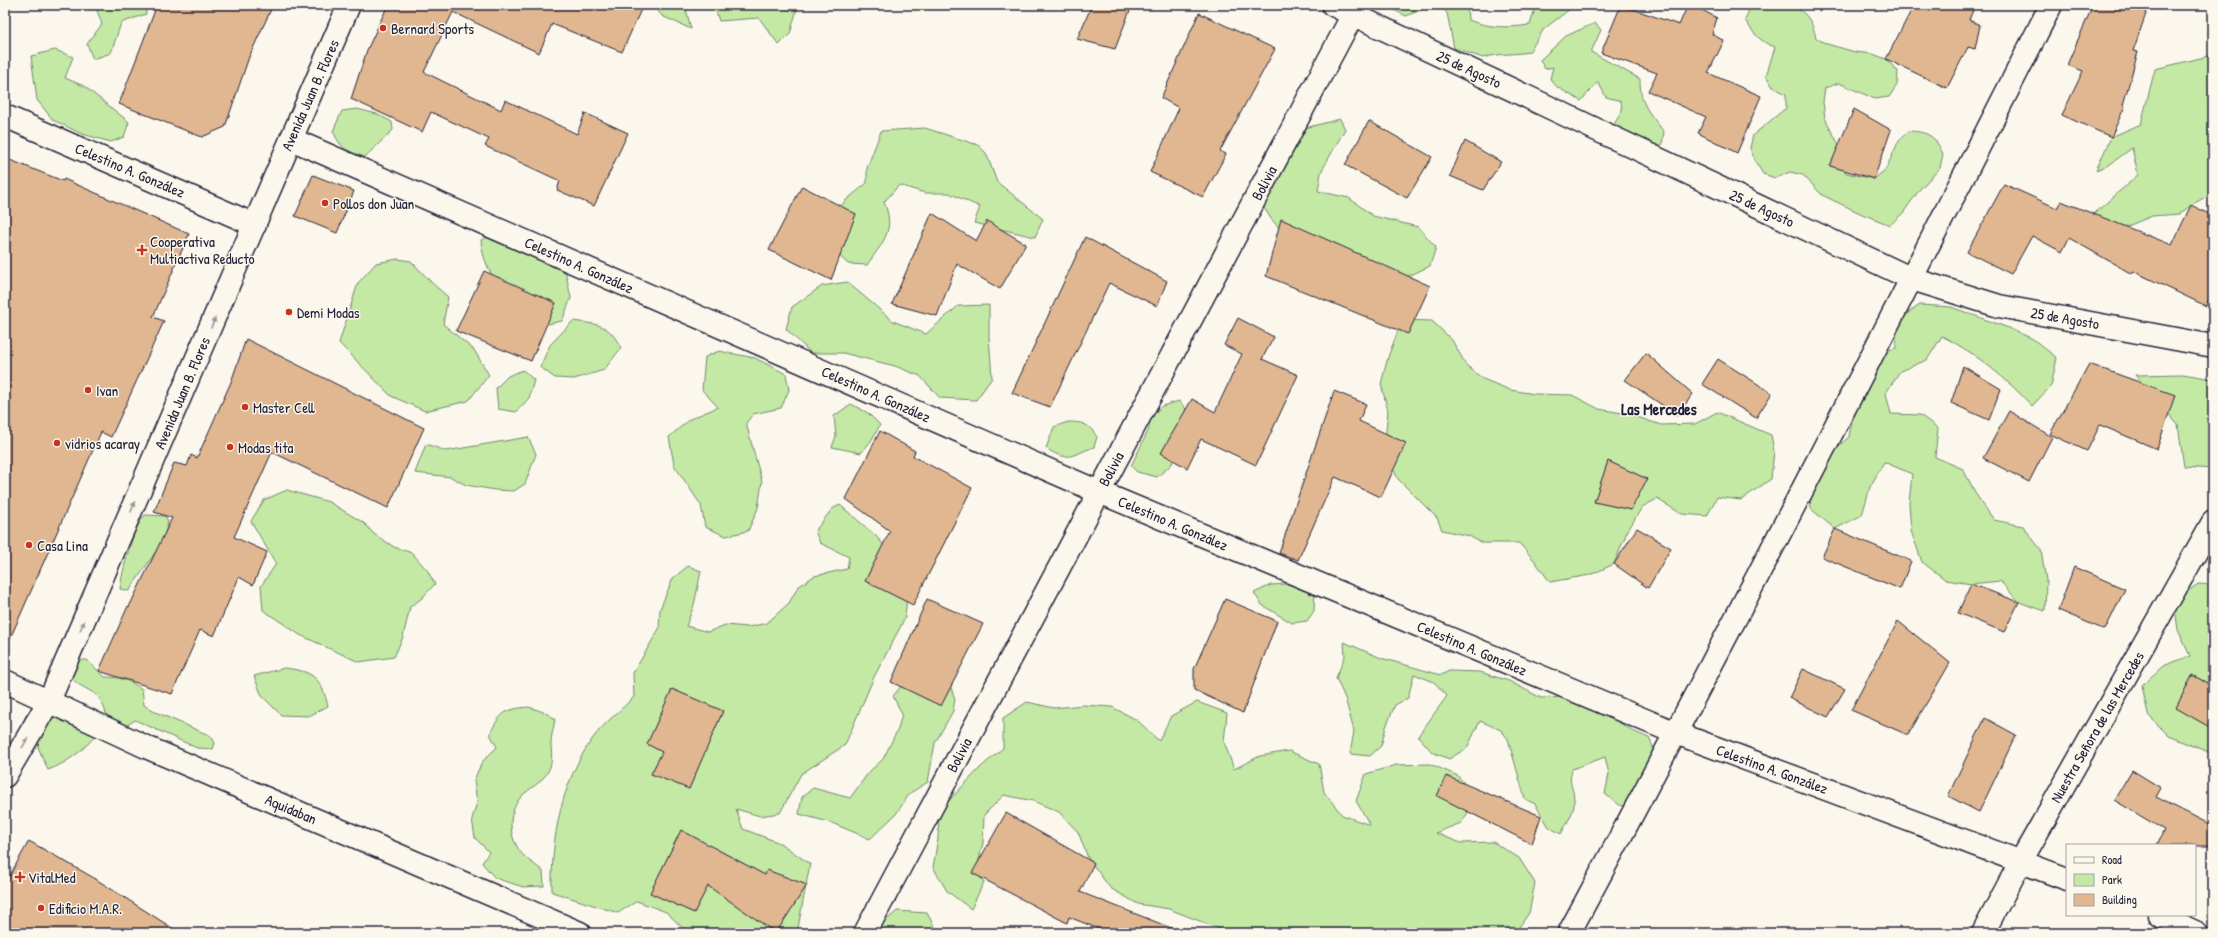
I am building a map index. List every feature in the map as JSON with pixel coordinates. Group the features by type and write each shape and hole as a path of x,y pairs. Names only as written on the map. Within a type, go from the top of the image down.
{"street":[{"name":"Avenida Juan B. Flores","path":"5,776 49,701 349,5"},
{"name":"25 de Agosto","path":"1333,5 1356,10 1912,279 1999,306 2213,346"},
{"path":"1569,933 1676,733 1912,279 2051,5"},
{"name":"Bolivia","path":"865,933 1356,10"},
{"name":"Celestino A. González","path":"5,116 255,225"},
{"name":"Celestino A. González","path":"291,139 1099,492 1676,733 2066,879"},
{"name":"Nuestra Señora de las Mercedes","path":"1983,933 2021,861 2213,522"},
{"name":"Aquidaban","path":"5,681 146,747 580,933"},
{"path":"2161,916 2197,933"}],"green space":[{"path":"95,5 145,5 146,14 121,23 111,53 93,59 87,44 102,24"},
{"path":"652,5 685,5 691,29 662,16"},
{"path":"714,5 798,5 790,34 779,45 759,18 719,21"},
{"path":"1394,5 1433,5 1406,16 1394,10"},
{"path":"1439,5 1467,5 1468,20 1484,25 1514,27 1530,25 1536,5 1575,5 1544,29 1529,52 1494,55 1483,58 1454,48 1447,13"},
{"path":"1751,5 1784,5 1793,7 1801,11 1807,17 1816,38 1827,44 1855,52 1873,54 1886,59 1898,71 1897,85 1889,97 1875,99 1839,83 1825,88 1823,102 1825,118 1839,145 1840,160 1846,173 1874,179 1886,169 1899,140 1909,131 1922,132 1930,136 1940,148 1943,154 1940,168 1920,189 1903,213 1890,225 1862,214 1822,195 1803,175 1790,172 1775,178 1763,174 1755,161 1750,148 1753,135 1786,108 1786,94 1773,87 1766,76 1775,47 1757,36 1745,20"},
{"path":"1595,23 1601,30 1591,52 1640,79 1640,88 1646,108 1664,132 1662,145 1655,151 1613,126 1622,111 1621,101 1606,97 1598,82 1581,101 1557,87 1550,79 1553,67 1545,69 1540,60 1566,36"},
{"path":"55,50 73,57 65,78 84,86 129,122 124,137 111,142 82,134 53,120 37,100 31,56"},
{"path":"2213,55 2213,193 2191,205 2180,214 2152,216 2116,231 2107,260 2080,235 2096,212 2138,175 2132,148 2109,165 2096,170 2111,137 2141,124 2155,69"},
{"path":"357,109 377,114 392,122 393,130 365,157 345,149 333,131 342,111"},
{"path":"1340,119 1345,129 1321,172 1318,191 1349,198 1373,216 1418,227 1436,247 1430,266 1398,281 1290,240 1272,220 1262,205 1301,129"},
{"path":"925,128 978,145 986,153 997,182 1043,219 1035,237 974,223 980,207 949,193 925,193 899,185 884,202 889,220 883,242 867,265 848,264 828,245 828,223 845,201 867,183 867,168 881,131"},
{"path":"503,231 563,260 571,298 562,321 533,327 500,287 487,265 481,240"},
{"path":"398,259 411,261 448,297 443,324 474,350 489,375 468,401 425,411 391,396 339,343 358,283 376,263"},
{"path":"847,282 893,321 926,334 958,306 989,305 989,336 992,378 976,400 940,398 920,376 895,366 843,353 811,353 786,329 792,307 822,286"},
{"path":"1920,305 1951,307 2006,327 2033,339 2057,358 2051,386 2032,406 1990,367 1942,336 1927,360 1900,371 1886,393 1891,414 1920,415 1938,428 1935,457 1963,469 1977,496 1994,520 2023,526 2041,550 2046,580 2045,611 2019,602 2000,581 1971,584 1946,580 1922,562 1911,531 1909,503 1912,474 1884,462 1870,487 1862,515 1835,529 1811,509 1808,481 1828,455 1849,437 1867,356 1896,348 1897,320"},
{"path":"1402,320 1432,321 1452,340 1466,365 1483,379 1510,390 1535,394 1572,395 1599,409 1628,414 1661,425 1695,424 1717,412 1771,435 1774,451 1771,479 1741,500 1717,497 1707,516 1682,514 1657,499 1642,507 1627,532 1614,564 1590,575 1550,582 1519,543 1482,543 1469,536 1442,530 1437,518 1398,479 1384,451 1388,411 1381,384 1388,357"},
{"path":"573,321 590,323 602,327 612,334 621,348 604,370 574,379 555,378 540,367 550,345"},
{"path":"719,351 755,358 786,374 789,390 781,408 753,414 746,423 762,482 758,508 748,531 726,536 705,527 701,505 674,465 669,437 690,419 718,407 702,390 705,357"},
{"path":"523,370 534,380 529,398 516,412 498,409 496,388 508,376"},
{"path":"2183,374 2213,379 2213,469 2184,467 2178,425 2135,375"},
{"path":"1179,401 1186,409 1172,464 1157,477 1137,472 1131,466 1149,429 1149,419 1162,406"},
{"path":"851,404 868,413 880,425 871,441 861,453 832,447 836,436 834,416"},
{"path":"1068,422 1082,423 1091,429 1097,437 1094,447 1070,456 1053,453 1046,448 1054,427"},
{"path":"528,437 536,454 525,484 514,491 495,490 466,485 451,477 415,473 426,444 446,451"},
{"path":"287,490 329,502 364,523 374,534 394,547 412,553 427,570 435,584 422,598 410,607 403,637 394,657 359,662 300,635 263,610 261,586 276,564 251,521 264,500"},
{"path":"840,505 875,535 909,574 905,618 874,677 845,745 801,774 780,813 760,816 736,809 743,829 780,843 810,864 797,933 688,933 666,912 637,901 618,913 552,892 553,852 556,832 560,812 573,773 582,755 597,732 634,697 633,673 659,629 660,609 673,578 688,566 701,571 694,605 686,626 708,632 725,625 748,627 767,623 789,603 798,587 814,576 847,569 849,557 820,543 815,531 832,509"},
{"path":"145,515 165,516 168,521 163,541 129,591 120,589 132,539 136,529"},
{"path":"1287,584 1315,591 1314,611 1307,621 1292,623 1262,605 1254,593 1271,585"},
{"path":"2198,584 2213,585 2213,754 2169,736 2148,715 2142,685 2163,666 2190,656 2178,630 2174,601"},
{"path":"1344,642 1381,658 1441,675 1449,671 1480,672 1509,681 1541,698 1566,697 1598,710 1635,732 1649,738 1655,751 1642,797 1621,806 1605,794 1609,774 1605,757 1572,769 1571,782 1574,808 1561,834 1549,827 1535,804 1525,799 1508,739 1501,730 1480,721 1467,748 1449,759 1432,752 1418,736 1447,696 1434,682 1414,674 1408,698 1395,705 1386,727 1381,746 1370,756 1350,754 1354,731 1345,698 1336,678 1345,656"},
{"path":"78,660 87,660 105,677 133,683 142,689 144,705 153,711 211,736 215,743 213,749 197,748 135,720 123,728 108,721 101,700 92,692 74,681 70,673"},
{"path":"284,668 303,671 315,678 319,682 328,706 309,716 281,715 262,696 254,676"},
{"path":"908,678 949,682 955,699 953,711 935,743 928,782 910,793 896,814 870,839 832,823 799,814 802,797 813,788 850,798 869,772 883,759 898,729 902,714 893,696"},
{"path":"1027,702 1054,708 1083,705 1112,707 1137,720 1159,741 1171,716 1197,702 1227,713 1224,742 1234,769 1260,756 1289,751 1319,764 1324,792 1342,815 1370,825 1356,801 1366,774 1396,765 1430,764 1458,776 1477,799 1461,823 1435,833 1461,843 1493,842 1519,858 1535,883 1529,913 1515,933 1221,933 1220,929 1169,909 1138,904 1110,888 1088,858 1078,832 1059,812 1033,801 1004,795 984,815 983,843 976,872 984,882 971,909 947,891 933,867 938,839 939,811 981,767 1003,748 1003,718"},
{"path":"529,707 546,713 555,719 551,740 552,758 548,772 543,779 525,793 519,800 514,807 512,816 512,833 518,849 526,858 543,871 544,886 523,887 495,878 482,863 489,852 475,838 472,819 477,802 474,780 482,762 497,747 490,734 497,721 505,713 515,709"},
{"path":"60,711 93,724 94,737 85,747 73,756 48,770 38,747 40,734 22,725 27,713"},
{"path":"897,911 927,913 938,933 874,933 876,929"}],"building":[{"path":"157,5 273,5 249,57 225,127 202,137 119,104"},
{"path":"388,5 643,5 622,52 552,24 539,53 453,12 424,72 501,110 505,100 577,134 585,113 628,133 594,206 557,190 560,181 485,146 489,139 431,112 422,132 351,99 367,50"},
{"path":"1092,5 1132,5 1115,49 1077,39"},
{"path":"1621,5 1679,25 1688,5 1693,5 1717,18 1712,34 1724,41 1708,73 1761,96 1737,153 1698,133 1706,117 1648,91 1657,73 1601,53"},
{"path":"1914,5 1975,5 1969,20 1980,25 1975,49 1968,47 1947,88 1886,59"},
{"path":"2093,5 2149,5 2133,51 2138,52 2123,105 2125,106 2111,137 2062,115 2083,71 2067,65"},
{"path":"1199,13 1275,49 1220,151 1226,154 1203,197 1150,172 1179,108 1161,98"},
{"path":"1854,109 1891,130 1874,179 1830,166"},
{"path":"1369,121 1432,157 1407,198 1345,165"},
{"path":"1465,141 1501,162 1483,190 1450,176"},
{"path":"5,158 63,181 64,179 189,234 153,317 164,321 111,437 101,432 5,650"},
{"name":"Pollos don Juan","path":"313,175 354,191 337,233 295,216"},
{"path":"2004,184 2057,208 2061,201 2172,245 2191,205 2213,216 2213,290 2206,306 2133,271 2132,274 2069,238 2062,252 2032,236 2011,274 1967,252"},
{"path":"802,186 856,214 831,280 769,250"},
{"path":"932,213 976,241 987,221 1026,244 1000,289 957,264 937,316 892,304"},
{"path":"1281,219 1430,286 1408,334 1266,276"},
{"path":"1085,237 1167,281 1157,306 1109,283 1050,407 1012,393"},
{"path":"484,271 556,303 531,361 456,331"},
{"path":"1238,318 1274,337 1262,359 1298,375 1256,465 1201,439 1187,468 1161,453 1192,399 1215,412 1242,354 1224,345"},
{"path":"246,339 424,428 388,508 272,452 234,537 267,552 253,585 239,577 214,636 200,630 172,694 99,671 128,606 129,607 172,518 154,512 174,463 187,466 191,455 197,458 231,382"},
{"path":"1646,353 1693,394 1677,415 1625,380"},
{"path":"1718,359 1772,393 1756,418 1702,384"},
{"path":"2089,364 2175,395 2157,449 2100,425 2087,451 2050,434"},
{"path":"1963,366 2001,389 1989,420 1951,403"},
{"path":"1334,391 1366,404 1359,421 1406,443 1381,497 1335,477 1298,560 1279,553"},
{"path":"2009,411 2052,437 2029,482 1983,458"},
{"path":"880,431 915,451 913,456 972,488 913,605 865,581 890,531 846,499"},
{"path":"1608,461 1647,479 1631,510 1594,502"},
{"path":"1637,528 1671,548 1648,588 1614,564"},
{"path":"1835,529 1911,561 1900,589 1822,557"},
{"path":"2074,567 2125,589 2105,630 2058,610"},
{"path":"1971,584 2019,602 2004,632 1958,613"},
{"path":"927,599 983,624 941,706 891,682"},
{"path":"1225,599 1277,621 1243,713 1194,690 1194,669"},
{"path":"1898,621 1950,663 1908,735 1851,710"},
{"path":"1803,669 1845,689 1828,717 1789,698"},
{"path":"2192,675 2213,686 2213,729 2176,708"},
{"path":"672,689 723,711 689,789 651,774 662,752 647,744"},
{"path":"1985,718 2016,735 1979,812 1948,796"},
{"path":"2132,770 2161,788 2156,797 2213,826 2213,845 2157,844 2164,830 2114,800"},
{"path":"1446,776 1541,816 1532,844 1437,796"},
{"path":"1006,813 1094,863 1080,892 1179,931 1179,933 1109,933 1069,917 1067,923 972,873"},
{"path":"681,830 765,875 767,870 807,885 776,933 708,886 694,913 650,893"},
{"name":"Edificio M.A.R.","path":"29,841 94,878 180,933 5,933 5,884"}],"place":[{"name":"Bernard Sports","path":"383,28"},
{"name":"Pollos don Juan","path":"325,203"},
{"name":"Cooperativa Multiactiva Reducto","path":"142,250"},
{"name":"Demi Modas","path":"289,312"},
{"name":"Ivan","path":"88,390"},
{"name":"Master Cell","path":"245,407"},
{"name":"vidrios acaray","path":"57,443"},
{"name":"Modas tita","path":"230,447"},
{"name":"Casa Lina","path":"29,545"},
{"name":"VitalMed","path":"20,877"},
{"name":"Edificio M.A.R.","path":"41,908"}],"district":[{"name":"Las Mercedes","path":"1659,409"}]}
